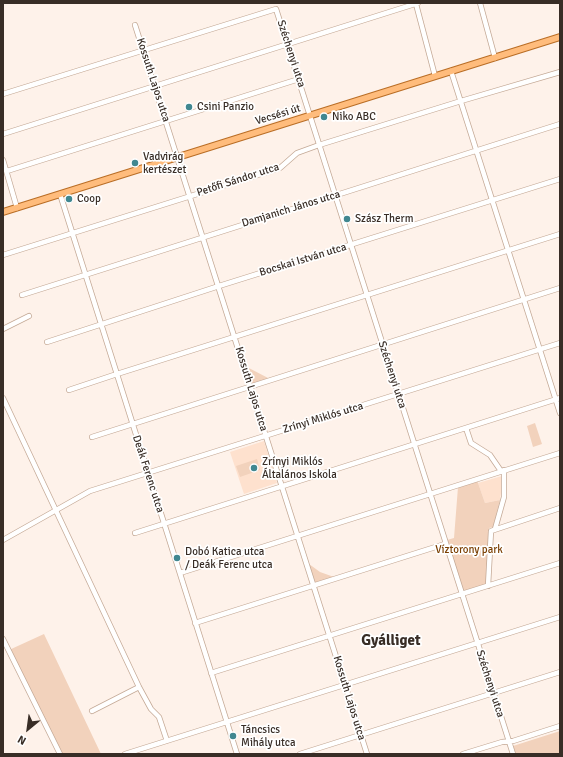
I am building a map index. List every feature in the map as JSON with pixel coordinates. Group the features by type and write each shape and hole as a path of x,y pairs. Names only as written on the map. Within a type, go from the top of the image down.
{"main road":[{"name":"Vecsési út","path":"3,212 560,37"}],"street":[{"path":"3,134 417,3 435,76"},
{"path":"480,3 495,58"},
{"name":"Széchenyi utca","path":"144,50 276,9 461,595 513,754"},
{"name":"Kossuth Lajos utca","path":"135,25 167,121 202,237 219,286 367,754"},
{"path":"3,94 144,50"},
{"path":"451,71 540,350 558,399 560,413"},
{"name":"Petőfi Sándor utca","path":"3,255 72,232 280,168 297,153 319,145 460,101 560,72"},
{"path":"7,171 299,79"},
{"name":"Damjanich János utca","path":"22,295 560,124"},
{"path":"3,160 17,208"},
{"name":"Bocskai István utca","path":"47,342 219,286 560,179"},
{"name":"Deák Ferenc utca","path":"60,194 237,754"},
{"path":"69,390 234,336 560,234"},
{"path":"92,437 560,288"},
{"path":"3,328 29,316"},
{"name":"Zrínyi Miklós utca","path":"3,540 90,491 560,343"},
{"path":"3,398 138,687 151,709 158,717 167,741"},
{"path":"135,533 558,399"},
{"path":"466,428 471,443 490,455 503,471 504,497 493,530 488,586"},
{"path":"180,573 560,452"},
{"path":"493,530 560,508"},
{"path":"195,623 446,544"},
{"path":"211,673 560,563"},
{"path":"125,754 560,617"},
{"path":"3,640 60,754"},
{"path":"300,754 560,672"},
{"path":"92,711 138,687"},
{"path":"463,754 502,742 513,741 560,726"}],"shaded area":[{"name":"Zrínyi Miklós Általános Iskola","path":"264,441 277,483 244,494 230,452"},
{"path":"502,476 500,500 485,503 478,483"}],"green space":[{"path":"245,366 270,379 253,384 251,383"},
{"path":"535,423 542,444 533,447 527,426"},
{"path":"257,459 260,470 240,477 236,466"},
{"name":"Víztorony park","path":"477,480 485,503 500,500 493,527 489,528 487,585 463,593 447,540 454,538 458,487"},
{"path":"309,564 320,572 334,577 316,583 314,582"},
{"path":"44,634 101,754 62,754 9,650"},
{"path":"560,731 560,754 516,754 513,746"}],"place":[{"name":"Csini Panzio","path":"189,107"},
{"name":"Niko ABC","path":"324,117"},
{"name":"Vadvirág kertészet","path":"135,163"},
{"name":"Coop","path":"69,199"},
{"name":"Szász Therm","path":"347,219"},
{"name":"Zrínyi Miklós Általános Iskola","path":"254,468"},
{"name":"Dobó Katica utca / Deák Ferenc utca","path":"177,558"},
{"name":"Táncsics Mihály utca","path":"233,736"}],"district":[{"name":"Gyálliget","path":"391,641"}]}
